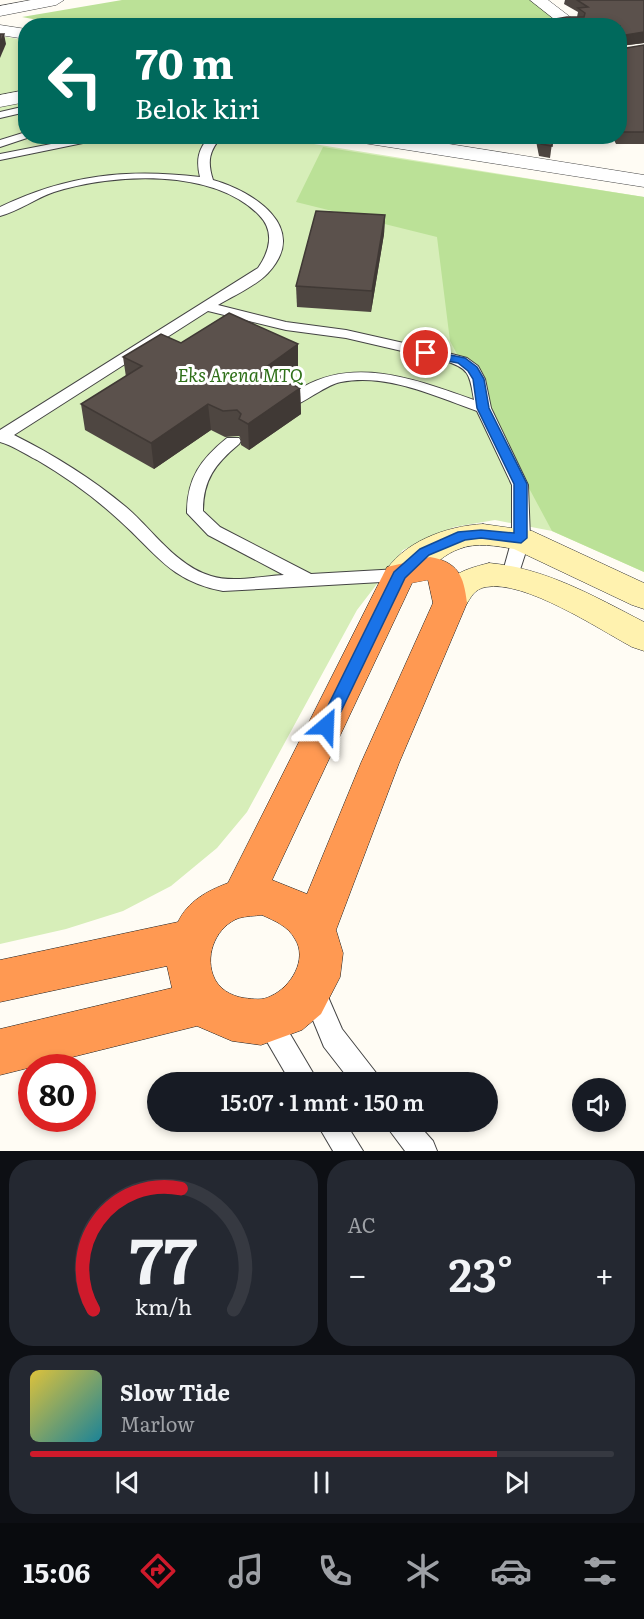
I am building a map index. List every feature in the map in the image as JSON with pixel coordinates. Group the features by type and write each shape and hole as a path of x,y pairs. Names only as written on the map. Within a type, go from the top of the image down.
{"highway":[{"path":"242,898 399,575 419,569 435,569 444,574 449,585 450,603 380,763 315,929"},
{"path":"264,896 284,901 302,912 315,929 322,948 321,969 313,989 301,1004 286,1014 268,1021 244,1023 221,1016 203,1002 190,983 187,962 191,939 211,912 226,903 242,898 264,896"},
{"path":"0,981 191,939"},
{"path":"0,1052 203,1002"}],"street":[{"path":"0,11 56,0"},
{"path":"538,0 563,18"},
{"path":"0,22 18,25"},
{"path":"0,30 18,33"},
{"path":"0,101 18,106"},
{"path":"407,144 644,182"},
{"path":"399,575 424,552 463,536 481,534 521,538 644,597"},
{"path":"450,603 470,579 496,573 511,575 547,589 644,638"}],"lane":[{"path":"0,115 18,110"},
{"path":"0,144 18,138"},
{"path":"0,157 69,144"},
{"path":"208,144 202,154 201,164 208,183"},
{"path":"0,212 60,187 89,182 152,177 191,178 236,191 253,202 266,214 275,228 278,243 273,257 263,271 1,436"},
{"path":"207,307 286,326 346,334 462,361 473,369 478,379 483,408 520,484 521,538 511,575"},
{"path":"284,406 309,388 340,377 380,376 483,408"},
{"path":"1,436 31,450 87,486 135,524 178,567 204,583 223,585 399,575"},
{"path":"233,441 210,459 194,491 195,513 214,531 310,580"},
{"path":"313,989 333,1038 359,1072"},
{"path":"268,1021 299,1072"},
{"path":"336,1132 348,1151"},
{"path":"407,1132 423,1151"}],"green space":[{"path":"122,0 534,0 556,18 27,18 22,17"},
{"name":"Eks Arena MTQ","path":"0,36 18,39 18,144 314,144 644,197 644,572 552,531 495,520 454,527 403,550 357,610 247,812 217,848 171,886 123,911 66,929 0,944"},
{"path":"323,147 644,197 644,572 552,531 450,341 437,237 296,202"}],"building":[{"path":"577,0 644,0 644,32 627,35 627,18 561,18 584,17 585,13 578,8 588,7"},
{"path":"644,45 644,132 627,132 627,48"},
{"path":"316,211 385,215 372,291 296,286"},
{"path":"229,313 298,344 262,370 276,376 273,380 277,385 291,384 300,388 248,424 239,419 241,414 237,410 223,411 208,404 151,443 81,404 142,366 123,357 161,334 181,343"}],"route":[{"path":"326,726 399,575 424,552 442,542 481,534 521,538 520,484 483,408 478,379 473,369 462,361 426,353"}]}
